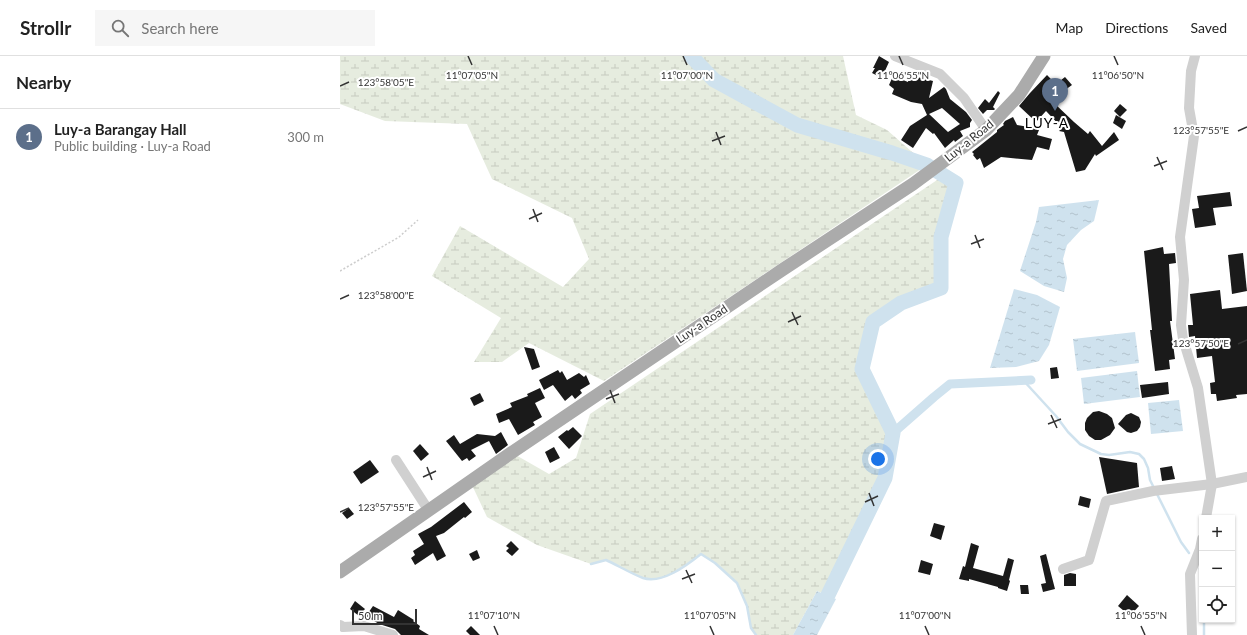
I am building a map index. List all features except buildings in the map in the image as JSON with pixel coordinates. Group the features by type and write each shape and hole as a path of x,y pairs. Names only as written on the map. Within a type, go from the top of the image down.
{"main road":[{"name":"Luy-a Road","path":"340,572 769,279 914,184 955,154 986,130 1019,96 1044,56"}],"street":[{"path":"895,56 940,74 964,98 986,130"},
{"path":"1195,56 1191,71 1189,108 1194,136 1180,237 1184,280 1181,325 1183,339 1198,388 1212,484 1207,515"},
{"path":"396,460 429,510"},
{"path":"1063,569 1088,560 1106,501 1164,489 1212,484 1247,477"},
{"path":"1192,635 1190,574 1200,551"},
{"path":"340,625 364,626 393,635"}],"path":[{"path":"340,271 399,236 418,220"}],"green space":[{"path":"340,56 843,56 856,115 887,130 927,165 604,381 529,343 502,362 474,362 501,318 432,276 460,226 563,287 589,259 572,218 492,179 467,124 385,121 340,104"},
{"path":"943,176 956,183 941,237 941,288 901,303 873,322 862,369 893,433 885,478 828,595 817,591 793,635 756,635 751,628 747,606 737,583 715,563 701,554 674,573 658,578 643,578 606,560 591,564 537,545 487,517 471,483 514,454 549,474 576,458 590,414"}],"water":[{"path":"1099,200 1094,221 1081,230 1067,245 1063,259 1067,278 1064,292 1044,286 1020,271 1036,222 1039,207"},
{"path":"1014,289 1037,295 1060,307 1049,345 1039,361 1016,367 990,368"},
{"path":"1135,332 1139,363 1077,371 1073,339"},
{"path":"1137,371 1140,397 1084,404 1081,378"},
{"path":"1179,400 1183,431 1151,434 1148,403"},
{"path":"817,591 836,599 817,635 793,635"}],"waterway":[{"path":"691,56 714,80 797,125 927,165 956,183 941,237 941,288 901,303 873,322 862,369 893,433 885,478 828,595"},
{"path":"1023,380 1080,444 1101,454 1109,455 1130,452 1139,454 1144,459 1148,468 1150,480 1154,488"},
{"path":"893,433 950,384 1031,380"},
{"path":"1156,492 1181,542 1189,553"},
{"path":"591,564 606,560 643,578 650,579 674,573 701,554 715,563 737,583 747,606 751,628 756,635"},
{"path":"1204,623 1204,635"}],"place":[{"name":"Luy-a Barangay Hall","path":"1055,111"}],"district":[{"name":"LUY-A","path":"1047,123"}]}
